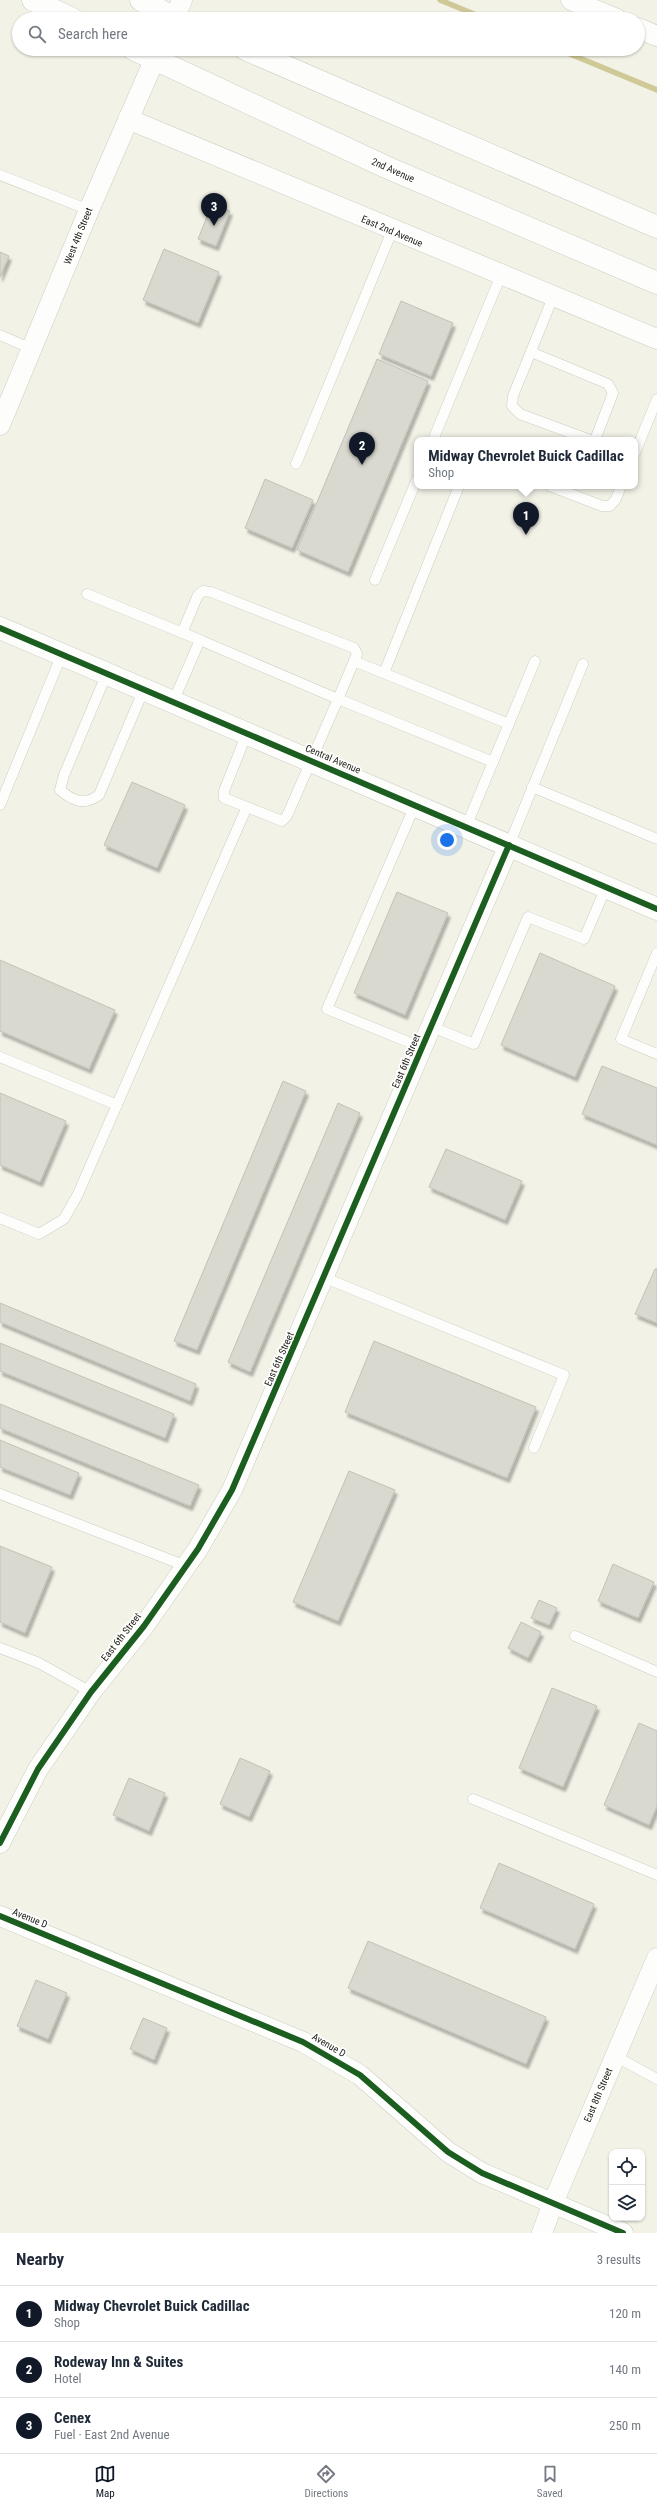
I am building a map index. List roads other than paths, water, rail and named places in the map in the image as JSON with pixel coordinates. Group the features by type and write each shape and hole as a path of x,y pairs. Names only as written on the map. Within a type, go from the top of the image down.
{"main road":[{"path":"33,0 58,12"},
{"path":"141,0 172,12"},
{"name":"2nd Avenue","path":"161,56 386,167 657,283"},
{"path":"261,56 657,227"},
{"name":"Central Avenue","path":"0,628 657,909"}],"street":[{"path":"571,0 600,12"},
{"path":"645,31 657,36"},
{"name":"West 4th Street","path":"0,425 89,210 156,56"},
{"name":"East 2nd Avenue","path":"128,119 392,231 657,339"},
{"name":"East 6th Street","path":"0,1843 38,1769 91,1692 144,1626 186,1566 232,1490 325,1278 509,846"},
{"name":"Avenue D","path":"0,1916 303,2042 360,2075 448,2152 482,2173 623,2233"},
{"name":"East 8th Street","path":"542,2233 552,2203 657,1958"}],"lane":[{"path":"0,175 89,210"},
{"path":"296,464 392,231"},
{"path":"434,437 501,275"},
{"path":"553,297 514,396 512,406 520,414 582,437"},
{"path":"0,335 32,349"},
{"path":"531,352 608,384 613,393 596,437"},
{"path":"638,446 657,398"},
{"path":"375,580 414,486"},
{"path":"384,673 458,489"},
{"path":"558,489 602,506 610,506 616,499 620,489"},
{"path":"182,633 198,595 203,591 211,592 354,648 357,654 287,816 282,821 246,809 224,798 224,791 247,733"},
{"path":"87,594 493,762"},
{"path":"173,702 200,640"},
{"path":"0,805 62,654"},
{"path":"354,661 509,724"},
{"path":"466,827 535,661"},
{"path":"509,846 532,786 583,664"},
{"path":"107,673 64,774 60,790 70,798 81,802 92,800 99,795 144,689"},
{"path":"0,776 10,780"},
{"path":"532,786 657,839"},
{"path":"414,805 327,1009 423,1048"},
{"path":"0,1218 39,1234 64,1219 117,1105 246,809"},
{"path":"432,1027 474,1044 528,917 584,939 606,887"},
{"path":"657,953 621,1039 657,1054"},
{"path":"0,1057 117,1105"},
{"path":"325,1278 564,1375 534,1448"},
{"path":"0,1494 186,1566"},
{"path":"575,1636 657,1672"},
{"path":"0,1648 39,1663 91,1692"},
{"path":"473,1799 657,1875"},
{"path":"615,2056 657,2079"}],"waterway":[{"path":"440,0 469,12"},
{"path":"575,56 657,90"}],"place":[{"name":"Cenex","path":"214,226"},
{"name":"Rodeway Inn & Suites","path":"362,465"},
{"name":"Midway Chevrolet Buick Cadillac","path":"526,535"}]}
